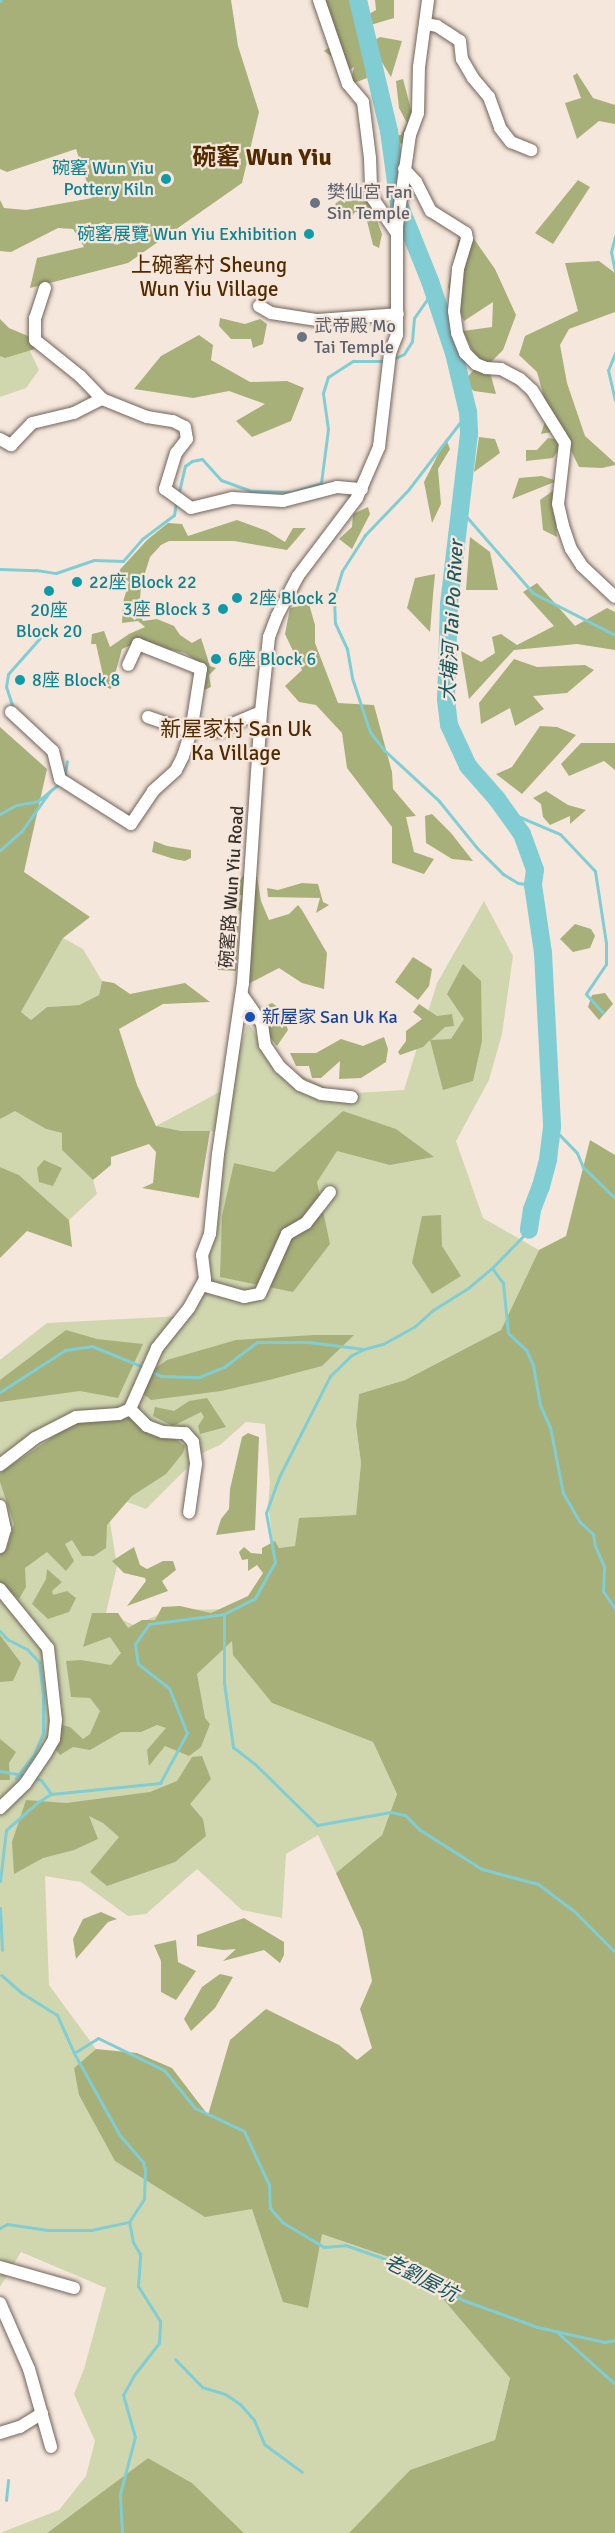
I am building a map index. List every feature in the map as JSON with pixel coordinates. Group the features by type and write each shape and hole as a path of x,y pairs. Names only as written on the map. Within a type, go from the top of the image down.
{"street":[{"path":"319,0 348,84 363,102 370,158 371,196 396,229"},
{"name":"碗窰路 Wun Yiu Road","path":"202,1285 205,1279 202,1255 210,1234 218,1154 242,995 261,712 269,637 298,576 362,489 379,447 387,369 397,335 396,229 410,135 418,113 419,67 428,0"},
{"path":"425,24 436,26 460,41 462,59 472,78 489,97 500,128 511,142 531,150"},
{"path":"404,169 416,182 431,211 466,233 467,239 458,269 454,312 457,333 465,353 476,364 486,368 501,369 520,379 532,390 565,443 558,504 563,526 571,549 582,566 615,597"},
{"path":"45,288 35,318 35,340 80,376 102,399 147,417 173,421 185,427 187,439 176,453 165,489 191,508 232,498 283,501 337,487 362,489"},
{"path":"259,306 271,313 317,320 398,314"},
{"path":"0,438 11,445 32,423 81,411 102,399"},
{"path":"12,712 52,751 65,782 83,796 131,824 153,791 176,770 191,732 201,669 138,644 128,665"},
{"path":"191,732 199,727 218,731 227,729 261,712"},
{"path":"148,717 191,732"},
{"path":"242,995 261,1023 266,1045 280,1067 300,1085 321,1094 352,1097"},
{"path":"0,1465 35,1438 76,1417 119,1414 130,1409 157,1348 189,1308 202,1285 244,1297 260,1294 287,1234 306,1223 330,1191"},
{"path":"130,1409 147,1426 162,1432 185,1433 193,1442 196,1464 189,1513"},
{"path":"0,1506 5,1529 0,1547"},
{"path":"0,1588 48,1648 56,1720 54,1738 46,1753 25,1784 0,1808"},
{"path":"0,2267 74,2288"},
{"path":"0,2303 7,2324 22,2348 51,2447"},
{"path":"0,2433 20,2427 42,2413"}],"green space":[{"path":"0,0 231,0 238,46 259,112 242,183 128,263 30,288 37,258 84,247 73,229 58,228 11,252 0,251 0,200 4,208 26,210 92,198 76,149 7,172 0,169"},
{"path":"322,0 352,0 364,43 367,78 354,83 351,80 354,67 349,70 324,51 331,46"},
{"path":"375,0 394,0 394,18 367,26 369,14 376,10"},
{"path":"380,37 402,41 391,77 370,43"},
{"path":"577,73 593,98 615,105 615,124 599,121 577,139 565,103 581,98 573,76"},
{"path":"403,79 414,121 407,143 394,144 395,136 401,135 407,123 399,108 396,81"},
{"path":"578,180 590,187 553,244 535,233"},
{"path":"351,192 367,193 382,234 379,248 373,245 365,213 355,212 349,221 335,204"},
{"path":"474,239 495,269 516,315 503,350 488,365 496,394 474,391 463,382 479,364 463,331 492,327 493,302 464,321 448,287 458,240"},
{"path":"599,261 615,273 615,312 569,329 560,345 567,383 585,436 615,463 615,465 602,468 579,467 561,430 541,434 548,412 537,372 519,355 525,336 578,311 565,263"},
{"path":"220,318 245,324 260,319 267,324 263,344 253,348 251,339 231,339 219,326"},
{"path":"0,319 9,328 28,336 35,349 5,358 0,356"},
{"path":"0,325 28,347 39,370 26,388 0,397"},
{"path":"199,335 213,345 211,360 250,382 287,381 304,388 291,421 252,437 236,421 265,404 229,391 193,398 134,389 161,356"},
{"path":"479,437 495,439 500,453 474,472"},
{"path":"548,438 555,439 560,448 553,458 526,461 526,450 537,450"},
{"path":"446,439 450,449 438,469 441,504 432,523 424,482"},
{"path":"542,476 557,481 512,499 519,478"},
{"path":"554,490 557,537 543,530 540,500"},
{"path":"368,507 370,514 352,549 339,539 352,527 353,514"},
{"path":"237,520 267,531 285,542 293,528 306,528 287,550 234,541 169,541 161,545 150,557 141,586 139,614 143,621 157,619 174,626 180,635 192,643 201,638 210,666 216,668 209,675 211,687 204,690 201,684 204,666 185,653 148,645 140,641 122,649 111,689 100,685 102,671 96,644 91,644 92,634 104,631 110,647 129,634 145,627 138,621 122,623 123,602 129,582 107,576 116,574 147,540 168,523 182,524 188,536"},
{"path":"470,537 490,552 498,590 466,590"},
{"path":"435,574 430,632 407,608 415,578"},
{"path":"537,583 575,626 607,608 615,612 615,650 577,644 514,650 469,699 461,651 481,662 495,653 492,637 501,634 517,645 554,626 523,592"},
{"path":"309,604 315,625 315,643 338,703 374,705 392,772 393,789 416,816 406,817 414,852 434,859 424,874 392,863 392,827 347,768 342,733 316,705 299,702 285,686 302,670 285,634 290,608"},
{"path":"514,659 537,667 585,665 594,670 567,693 533,696 544,709 515,726 510,708 481,724 479,703"},
{"path":"540,726 557,727 576,735 522,794 496,774 512,767"},
{"path":"0,727 47,769 24,872 90,917 63,938 21,1012 31,1020 47,1007 79,1005 99,995 102,981 114,983 130,994 185,983 210,1002 163,1004 119,1029 137,1085 156,1126 181,1131 210,1131 199,1198 142,1188 153,1183 156,1152 149,1144 111,1157 111,1165 93,1180 62,1150 62,1133 46,1129 15,1111 0,1119"},
{"path":"581,743 615,743 615,770 604,761 569,776 561,764"},
{"path":"546,791 568,805 586,810 570,824 570,816 550,825 543,817 541,804 533,798"},
{"path":"432,814 451,833 473,861 452,859 426,843 425,816"},
{"path":"154,841 191,850 191,858 185,861 152,852"},
{"path":"245,874 257,877 261,901 269,920 289,914 298,905 302,910 327,953 324,989 302,983 279,968 248,984 244,914 237,909 242,896 230,889"},
{"path":"302,883 318,884 323,902 329,905 316,913 320,898 268,897 267,888 278,890"},
{"path":"484,901 513,956 502,1034 489,1080 456,1141 483,1218 539,1250 501,1330 405,1380 359,1394 356,1425 361,1463 356,1515 296,1546 272,1703 373,1742 397,1794 382,1835 336,1873 318,1835 286,1854 282,1918 242,1910 197,1869 146,1914 128,1916 81,1882 45,1876 49,1985 96,2049 74,2068 252,2209 308,2307 321,2233 415,2266 510,2378 495,2440 410,2470 349,2533 244,2533 192,2483 148,2458 47,2533 0,2533 59,2510 86,2476 95,2441 74,2394 84,2369 106,2288 21,2252 0,2287 0,1360 47,1323 181,1316 200,1282 211,1192 228,1134 210,1131 156,1152 156,1126 227,1088 248,1023 276,1063 340,1094 404,1090 437,983","holes":["246,1422 265,1424 270,1483 268,1505 276,1566 243,1609 170,1610 134,1625 106,1613 117,1566 110,1522 122,1500 146,1509 202,1453 220,1445"]},
{"path":"234,920 239,922 236,971 218,970 215,962 226,958 231,949"},
{"path":"575,924 591,929 595,936 590,948 573,952 560,939"},
{"path":"63,938 83,949 102,981 99,995 79,1005 47,1007 31,1020 21,1012"},
{"path":"413,957 432,969 429,986 418,1000 395,982"},
{"path":"463,964 481,981 482,1041 473,1081 443,1090 430,1040 423,1047 400,1055 398,1052 406,1041 406,1031 422,1019 413,1012 419,1004 437,1016 452,1014 454,1026 445,1027 431,1040 451,1039 464,1019 447,994"},
{"path":"605,993 613,1004 599,1020 588,1007 592,995"},
{"path":"272,1003 281,1009 288,1030 277,1046 269,1036 263,1007"},
{"path":"384,1037 388,1049 386,1062 361,1078 339,1079 340,1061 321,1078 312,1078 309,1066 296,1066 290,1053 316,1053 341,1039 363,1046"},
{"path":"15,1110 46,1129 62,1133 62,1150 93,1180 97,1194 69,1220 19,1175 0,1167 0,1119"},
{"path":"343,1111 396,1129 434,1157 390,1165 337,1151 317,1182 330,1244 293,1292 220,1277 222,1216 234,1163 274,1172"},
{"path":"590,1140 615,1155 615,2533 349,2533 410,2470 495,2440 510,2378 415,2266 322,2234 308,2308 283,2302 252,2209 205,2217 115,2161 79,2095 74,2068 96,2049 137,2053 172,2068 208,2115 230,2040 266,2009 339,2045 357,2060 372,2048 360,2009 372,1981 362,1930 336,1873 382,1835 397,1794 373,1742 272,1703 233,1655 232,1641 197,1674 205,1718 210,1724 201,1747 189,1756 165,1746 149,1766 147,1750 166,1728 157,1725 141,1732 121,1732 90,1750 73,1747 60,1755 48,1740 50,1722 70,1727 83,1739 90,1734 100,1711 90,1698 71,1697 66,1661 81,1660 111,1665 121,1653 110,1637 83,1647 92,1613 118,1613 128,1628 142,1620 155,1620 162,1607 180,1606 211,1613 248,1596 263,1573 257,1565 248,1571 248,1559 242,1560 239,1552 244,1547 251,1553 262,1554 262,1548 275,1541 279,1548 295,1546 299,1518 356,1515 361,1463 356,1425 359,1394 405,1380 501,1330 539,1250 566,1236"},
{"path":"44,1160 62,1168 53,1186 39,1182 37,1168"},
{"path":"0,1167 19,1175 69,1220 72,1247 27,1231 0,1258"},
{"path":"441,1215 442,1246 461,1276 432,1294 412,1263 422,1216"},
{"path":"66,1330 97,1339 143,1344 118,1398 80,1391 0,1402 0,1380"},
{"path":"354,1335 322,1366 221,1391 151,1400 132,1385 167,1360 236,1340"},
{"path":"207,1398 226,1427 200,1434 198,1426 204,1417 201,1412 173,1426 153,1416 155,1407 174,1411 189,1401"},
{"path":"124,1414 153,1423 185,1446 183,1453 166,1474 132,1496 107,1525 106,1548 94,1556 82,1556 72,1540 65,1544 74,1561 66,1571 47,1552 25,1568 26,1587 19,1599 9,1591 0,1589 0,1553 7,1548 14,1524 0,1482 0,1473 72,1424"},
{"path":"248,1433 259,1437 255,1530 216,1535 221,1519 229,1509 230,1489 242,1437"},
{"path":"134,1547 140,1565 147,1569 163,1561 173,1561 176,1570 162,1581 168,1591 127,1606 146,1581 145,1578 124,1573 112,1561"},
{"path":"47,1569 62,1582 52,1591 53,1595 67,1591 76,1598 69,1612 48,1619 32,1604 46,1579"},
{"path":"0,1635 21,1663 13,1681 0,1682"},
{"path":"0,1739 16,1752 9,1763 10,1780 0,1780"},
{"path":"202,1756 211,1779 190,1804 203,1819 206,1836 175,1862 107,1886 90,1872 119,1837 103,1823 89,1816 98,1839 74,1850 43,1858 14,1874 12,1842 26,1800 66,1803 150,1792 177,1781 192,1757"},
{"path":"101,1912 117,1919 108,1922 76,1959 73,1939 83,1919"},
{"path":"244,1918 284,1942 284,1955 280,1963 264,1950 223,1961 236,1949 223,1950 197,1946 197,1935"},
{"path":"176,1940 178,1962 196,1971 176,2000 161,1992 161,1961 154,1945"},
{"path":"220,1974 233,1977 215,2008 191,2031 184,2019 202,1987"},
{"path":"148,2458 192,2483 244,2533 47,2533"}],"waterway":[{"name":"大埔河 Tai Po River","path":"358,0 389,131 399,204 430,281 454,353 468,412 469,434 449,604 446,700 449,725 468,766 497,799 522,834 535,870 533,885 543,953 552,1127 548,1160 532,1210 529,1230"},
{"path":"615,236 611,252 615,271"},
{"path":"391,360 404,354 412,341 414,318 433,291"},
{"path":"615,353 608,370 615,400"},
{"path":"178,496 185,466 192,461 202,459 221,480 251,491 292,492 321,483 328,429 323,393 328,377 353,361 385,361"},
{"path":"468,412 409,489 365,535 342,571 334,597 335,623 347,649 352,678 370,732 384,750 439,801 477,848 503,874 518,883 533,885"},
{"path":"0,569 56,573 94,560 123,561 142,539 174,515 176,502"},
{"path":"458,507 533,593 615,635"},
{"path":"13,708 6,687 8,674 40,638"},
{"path":"64,778 67,761"},
{"path":"0,850 21,832 50,791 60,783"},
{"path":"0,814 16,805 38,801 49,792"},
{"path":"508,812 560,834 595,871 606,943 606,964 586,994 603,1013"},
{"path":"552,1127 577,1153 583,1167 615,1198"},
{"path":"149,1370 161,1376 199,1377 224,1367 257,1342 308,1342 364,1349 383,1344 414,1327 433,1310 468,1288 492,1268 529,1230"},
{"path":"492,1268 503,1283 508,1333 526,1350 533,1365 540,1405 550,1427 563,1493 580,1522 593,1534 595,1546 604,1566 603,1591 615,1609"},
{"path":"0,1392 65,1350 92,1346 143,1367"},
{"path":"0,1881 6,1830 38,1802 51,1794 160,1783 187,1733 169,1688 138,1664 135,1644 149,1624 224,1614 255,1598 275,1562 266,1513 279,1477 330,1376 352,1355 364,1349"},
{"path":"224,1615 224,1683 233,1747 256,1765 317,1825 391,1812 405,1815 420,1830 482,1869 538,1884 574,1911 615,1952"},
{"path":"0,1631 7,1639 27,1649 39,1662 43,1694 43,1733 33,1756 16,1778"},
{"path":"0,1771 28,1776"},
{"path":"34,1778 41,1780 51,1794"},
{"path":"0,1908 2,1950"},
{"path":"0,2228 7,2224 48,2230 91,2230 129,2222 144,2199 145,2170 143,2162 119,2134 74,2053 57,2015 23,1994 1,1975"},
{"name":"老劉屋坑","path":"74,2053 98,2038 164,2070 195,2108 244,2131 269,2185 270,2208 282,2222 324,2247 345,2245 403,2265 463,2300 537,2327 604,2342 615,2340"},
{"path":"122,2533 120,2494 135,2437 123,2395 134,2375 159,2343 160,2321 138,2286 140,2254 133,2242 129,2222"},
{"path":"558,2333 615,2384"},
{"path":"175,2359 202,2387 225,2394 240,2404 254,2420 264,2444 302,2472"},
{"path":"6,2500 8,2480"}],"place":[{"name":"碗窰 Wun Yiu Pottery Kiln","path":"166,179"},
{"name":"樊仙宮 Fan Sin Temple","path":"315,203"},
{"name":"碗窰展覽 Wun Yiu Exhibition","path":"309,234"},
{"name":"武帝殿 Mo Tai Temple","path":"302,337"},
{"name":"22座 Block 22","path":"77,582"},
{"name":"20座 Block 20","path":"49,591"},
{"name":"2座 Block 2","path":"237,598"},
{"name":"3座 Block 3","path":"223,609"},
{"name":"6座 Block 6","path":"216,659"},
{"name":"8座 Block 8","path":"20,680"},
{"name":"新屋家 San Uk Ka","path":"250,1017"}],"district":[{"name":"碗窰 Wun Yiu","path":"262,158"},
{"name":"上碗窰村 Sheung Wun Yiu Village","path":"209,277"},
{"name":"新屋家村 San Uk Ka Village","path":"236,741"}]}
